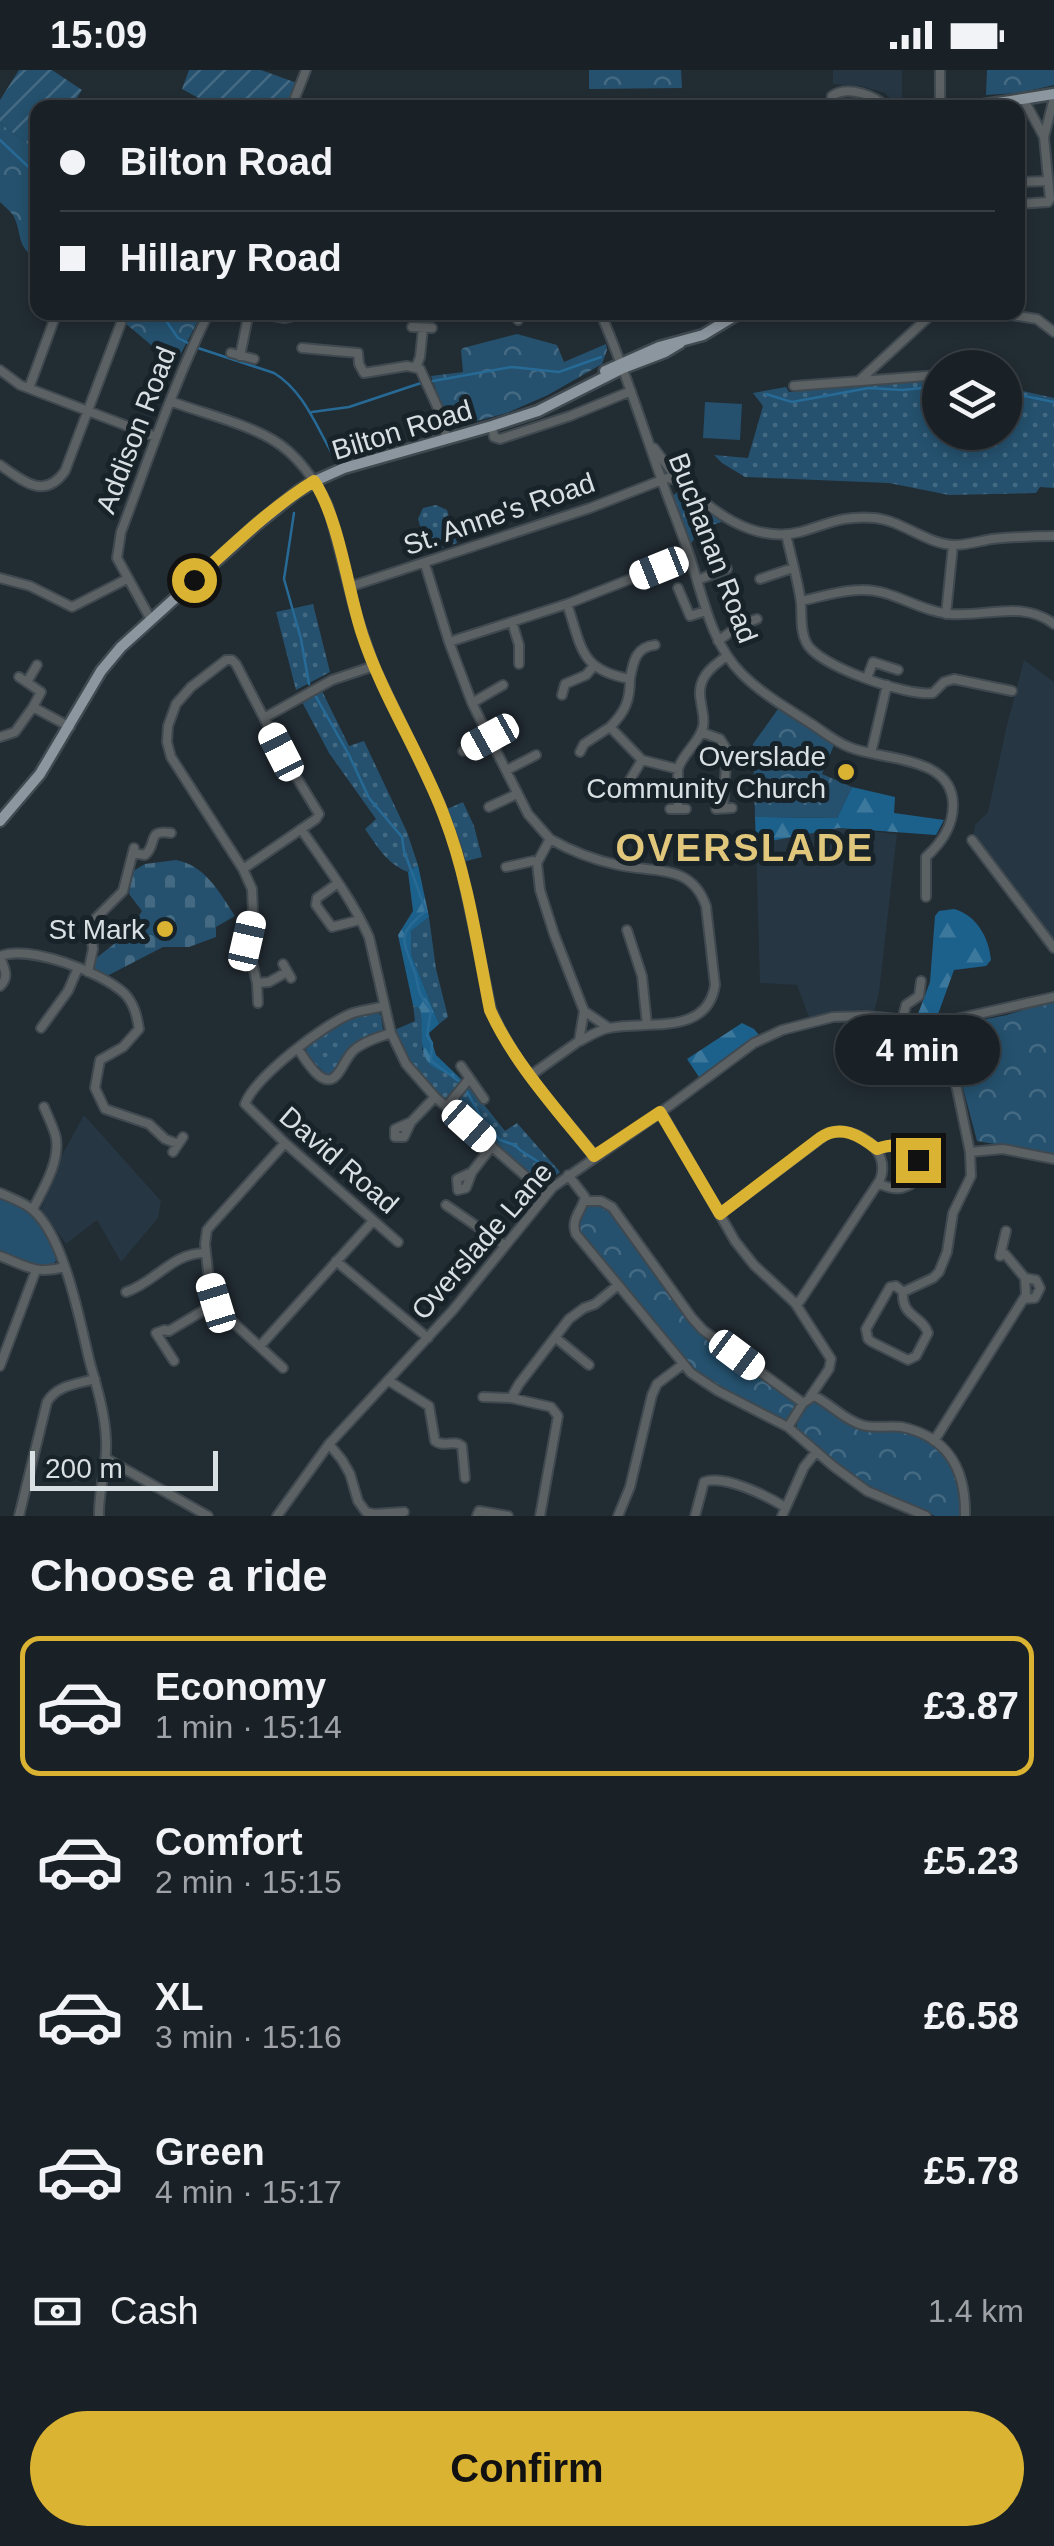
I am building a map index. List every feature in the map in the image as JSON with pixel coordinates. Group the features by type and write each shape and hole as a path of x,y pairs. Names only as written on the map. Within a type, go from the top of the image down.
{"main road":[{"path":"1024,100 1054,96"},
{"name":"Bilton Road","path":"0,822 40,774 120,647 297,492 344,468 538,411 659,347 704,335 727,320"},
{"name":"Bilton Road","path":"622,365 665,352 680,343"}],"street":[{"path":"294,100 306,70"},
{"path":"940,70 940,100"},
{"path":"825,88 876,100"},
{"path":"830,100 836,93"},
{"path":"1025,204 1051,204 1044,136 1054,96"},
{"path":"1025,102 1044,136"},
{"path":"1025,182 1048,181"},
{"path":"1025,317 1037,319 1054,332"},
{"path":"29,388 54,320"},
{"name":"Addison Road","path":"150,618 117,558 118,547 185,361 205,320"},
{"path":"247,320 236,354 254,360"},
{"name":"Buchanan Road","path":"603,320 706,611 727,656 744,676 780,704 843,744 938,772 948,783 957,803 945,837 926,857 926,898"},
{"path":"861,379 926,320"},
{"path":"0,465 27,484 50,486 66,471 121,322"},
{"path":"416,366 422,328"},
{"path":"302,348 358,354 358,364 364,373 416,366 423,372 447,439"},
{"path":"882,361 886,379"},
{"path":"0,370 29,388 156,437"},
{"path":"794,386 922,376"},
{"name":"Bilton Road","path":"492,426 494,437 500,439 631,391"},
{"path":"170,401 269,437 314,481 328,506 374,666 436,796 458,854 490,1010 500,1032 531,1076 594,1156"},
{"path":"648,440 690,492 734,524 759,531 786,534 834,519 877,518 953,545 1054,536"},
{"path":"663,485 672,478 678,480"},
{"path":"663,485 690,492"},
{"name":"St. Anne's Road","path":"350,586 663,485"},
{"path":"786,534 806,643 830,662 886,685 928,695 954,679 998,694 1012,692"},
{"path":"946,614 953,545"},
{"path":"449,642 567,604 689,556"},
{"path":"425,564 472,703 528,814 550,839 573,851 613,864 673,872 702,893 715,981 713,995 704,1010 691,1019 610,1028 579,1041 531,1076"},
{"path":"760,579 793,568"},
{"path":"696,580 726,569"},
{"path":"0,578 30,586 72,607 127,579"},
{"path":"678,588 690,616 706,611"},
{"path":"800,601 864,590 890,594 925,610 946,614 1030,610 1054,624"},
{"path":"567,604 582,649 593,666 630,679"},
{"path":"718,641 740,625 757,619"},
{"path":"512,622 519,645 519,666"},
{"path":"580,745 610,726 627,706 636,656 649,644"},
{"path":"678,809 678,769 702,732 700,686 711,667 727,656"},
{"path":"242,869 301,830 319,816 319,811 281,752 236,664 226,660 181,698 166,734 171,757 252,889 254,912 247,941 258,1003"},
{"path":"866,678 873,662 898,670"},
{"path":"0,737 15,732 42,692 23,680 38,665"},
{"path":"264,718 318,687 374,666"},
{"path":"561,688 586,675 593,666"},
{"path":"472,703 505,685"},
{"path":"871,753 886,685"},
{"path":"33,707 70,727"},
{"path":"610,726 642,760 678,769"},
{"path":"702,732 720,739 727,750 724,808"},
{"path":"469,751 490,737"},
{"path":"506,770 536,755"},
{"path":"616,795 625,788 642,760"},
{"path":"489,808 517,794"},
{"path":"301,830 369,937 391,1033 406,1064 435,1097 546,1194"},
{"path":"88,972 93,949 90,924 123,891 134,851 145,855 156,834 171,834"},
{"path":"550,839 537,864 540,890 584,1011 579,1041"},
{"path":"972,840 1054,948"},
{"path":"506,866 533,861 537,864"},
{"path":"338,883 317,898 316,905 330,927 360,920"},
{"path":"632,934 642,976 647,1025"},
{"path":"0,986 6,975 0,957 16,952 36,954 78,968 127,996 136,1011 138,1032 99,1062 95,1088 102,1106 149,1124 178,1144"},
{"path":"48,1026 78,968"},
{"path":"257,983 268,982 287,971"},
{"path":"902,1021 906,1005 919,996 921,981"},
{"name":"Overslade Lane","path":"277,1516 329,1444 428,1338 546,1194 754,1043 782,1030 833,1017 938,1023 1054,997"},
{"path":"384,1006 352,1013 298,1050 323,1079 331,1080 354,1050 391,1033"},
{"path":"584,1011 610,1028"},
{"path":"903,1292 936,1276 944,1264 954,1213 971,1176 970,1152 952,1067 938,1023"},
{"name":"David Road","path":"298,1050 266,1075 246,1099 250,1112 398,1242"},
{"path":"461,1066 484,1098"},
{"path":"446,1106 469,1078"},
{"path":"411,1122 435,1097"},
{"path":"33,1208 46,1184 57,1148 56,1134 44,1107"},
{"path":"660,1112 735,1242 796,1303 832,1364 788,1427"},
{"path":"720,1214 828,1132 847,1131 877,1149 884,1166 878,1182 796,1303"},
{"path":"283,1368 216,1303 206,1253 207,1230 285,1143"},
{"path":"472,1172 492,1146"},
{"path":"877,1149 906,1146 916,1154 919,1167 916,1180 906,1188 894,1189 878,1182"},
{"path":"970,1152 1004,1149 1054,1159"},
{"path":"568,1175 583,1192 585,1201 576,1215 574,1229 682,1365 718,1392 788,1427 867,1491 926,1516"},
{"path":"0,1193 33,1208 52,1234 64,1267 106,1430 99,1516"},
{"path":"585,1201 612,1207 703,1330 807,1400 818,1397 860,1425 906,1428 934,1441 962,1476 965,1516"},
{"path":"446,1205 504,1245"},
{"path":"260,1346 373,1221"},
{"path":"934,1441 1024,1298 1025,1278 1005,1254 1000,1256 1006,1231"},
{"path":"126,1292 139,1288 185,1254 206,1253"},
{"path":"0,1256 47,1272 64,1267"},
{"path":"336,1261 428,1338"},
{"path":"0,1366 36,1270"},
{"path":"511,1398 574,1313 595,1304 617,1286"},
{"path":"896,1286 903,1292 908,1313 924,1324 928,1333 916,1356 908,1360 872,1342 865,1333 887,1290 896,1286"},
{"path":"174,1361 156,1333 169,1330 216,1303"},
{"path":"556,1338 591,1366"},
{"path":"618,1516 630,1487 652,1395 657,1384 682,1365"},
{"path":"19,1516 47,1402 66,1386 94,1379"},
{"path":"389,1381 428,1406 435,1441 462,1446 465,1476 454,1475"},
{"path":"481,1397 511,1398 551,1407 558,1416 540,1516"},
{"path":"329,1444 350,1474 358,1501 366,1512 404,1512"},
{"path":"695,1516 704,1482 713,1479 764,1494 784,1511 804,1467 816,1452"},
{"path":"106,1458 208,1516"},
{"path":"478,1516 479,1511 508,1516"}],"shaded area":[{"path":"833,70 902,70 902,100 892,100 885,93 860,86 833,84"},
{"path":"1024,660 1054,682 1054,941 973,836 975,825 988,812"},
{"path":"839,828 897,834 879,993 874,1012 845,1011 809,1017 797,985 760,983 756,844"},
{"path":"84,1115 161,1201 158,1218 121,1262 97,1220 66,1244 41,1209 62,1155"}],"green space":[{"path":"19,70 52,70 82,90 76,100 30,100 30,146 0,123 0,100"},
{"path":"189,70 261,70 297,83 289,100 202,100 182,89"},
{"path":"589,70 681,70 682,88 589,89"},
{"path":"987,70 1054,70 1054,85 986,95"},
{"path":"0,123 30,146 30,254 20,239 13,215 0,202"},
{"path":"121,320 198,320 175,365"},
{"path":"517,334 557,345 564,362 606,344 607,350 602,364 548,395 507,413 450,428 431,376 463,372 463,348"},
{"path":"922,380 922,450 1022,450 1022,391 1054,398 1054,488 1040,487 1036,493 949,495 889,483 745,477 714,455 748,458 763,406 753,393 786,387 789,392"},
{"path":"705,402 742,404 740,440 703,438"},
{"path":"685,493 722,522 703,530 690,545 672,496"},
{"path":"436,505 447,510 457,543 428,552 418,519 423,508"},
{"path":"313,604 330,672 296,690 276,612"},
{"path":"322,691 349,746 364,741 407,832 418,865 408,872 388,859 365,829 376,819 329,753 302,702"},
{"path":"778,709 834,745 822,774 852,787 837,818 755,817 753,744"},
{"path":"852,787 895,797 894,813 944,820 936,835 839,828 756,844 755,817 837,818"},
{"path":"463,802 482,857 463,862 447,809"},
{"path":"176,860 203,874 235,916 216,927 216,937 189,947 163,947 105,977 91,970 95,959 128,933 142,911 129,894 133,871 145,864"},
{"path":"418,865 429,917 411,931 411,954 439,1024 429,1033 436,1055 463,1081 427,1061 422,1047 420,1009 413,1005 398,935 413,911 408,872"},
{"path":"954,909 969,916 980,928 991,960 986,966 954,970 937,1017 918,1014 930,982 935,916 939,911"},
{"path":"429,917 448,1017 439,1024 411,954 411,931"},
{"path":"1054,1000 1054,1154 977,1141 947,1027 1007,1015"},
{"path":"413,1005 420,1009 423,1018 422,1050 463,1081 446,1099 408,1062 392,1031 415,1021"},
{"path":"373,1012 381,1016 383,1030 348,1050 331,1076 307,1056 306,1047 345,1020"},
{"path":"742,1023 759,1035 699,1077 687,1059"},
{"path":"469,1086 505,1131 517,1123 560,1172 542,1184 452,1108"},
{"path":"0,1199 25,1209 41,1225 55,1254 56,1261 51,1266 34,1265 0,1253"},
{"path":"591,1204 612,1210 694,1326 797,1403 788,1421 718,1388 690,1368 578,1231 581,1215"},
{"path":"815,1400 854,1425 909,1433 935,1447 954,1470 962,1500 961,1516 935,1516 868,1485 831,1458 797,1429 802,1412"}],"waterway":[{"path":"0,140 30,168"},
{"path":"166,320 178,338 188,343"},
{"path":"198,348 274,373 284,381 309,411 334,457"},
{"path":"433,381 512,367 559,372 601,357"},
{"path":"312,412 349,407 421,383"},
{"path":"766,394 792,402 869,388 922,388"},
{"path":"1022,395 1054,402"},
{"path":"294,513 284,579 309,684"},
{"path":"315,695 369,798 402,837 426,911 410,926 404,939 419,991 431,1010 427,1036 432,1043 431,1061 460,1082"},
{"path":"466,1090 485,1124 500,1140 515,1145 554,1172"}],"place":[{"name":"Overslade Community Church","path":"846,772"},
{"name":"St Mark","path":"165,929"}],"district":[{"name":"OVERSLADE","path":"745,848"}],"route":[{"path":"194,580 314,481 328,506 355,612 374,666 436,796 458,854 490,1010 500,1032 531,1076 594,1156 660,1112 720,1214 828,1132 847,1131 877,1149 906,1146 918,1160"}]}
